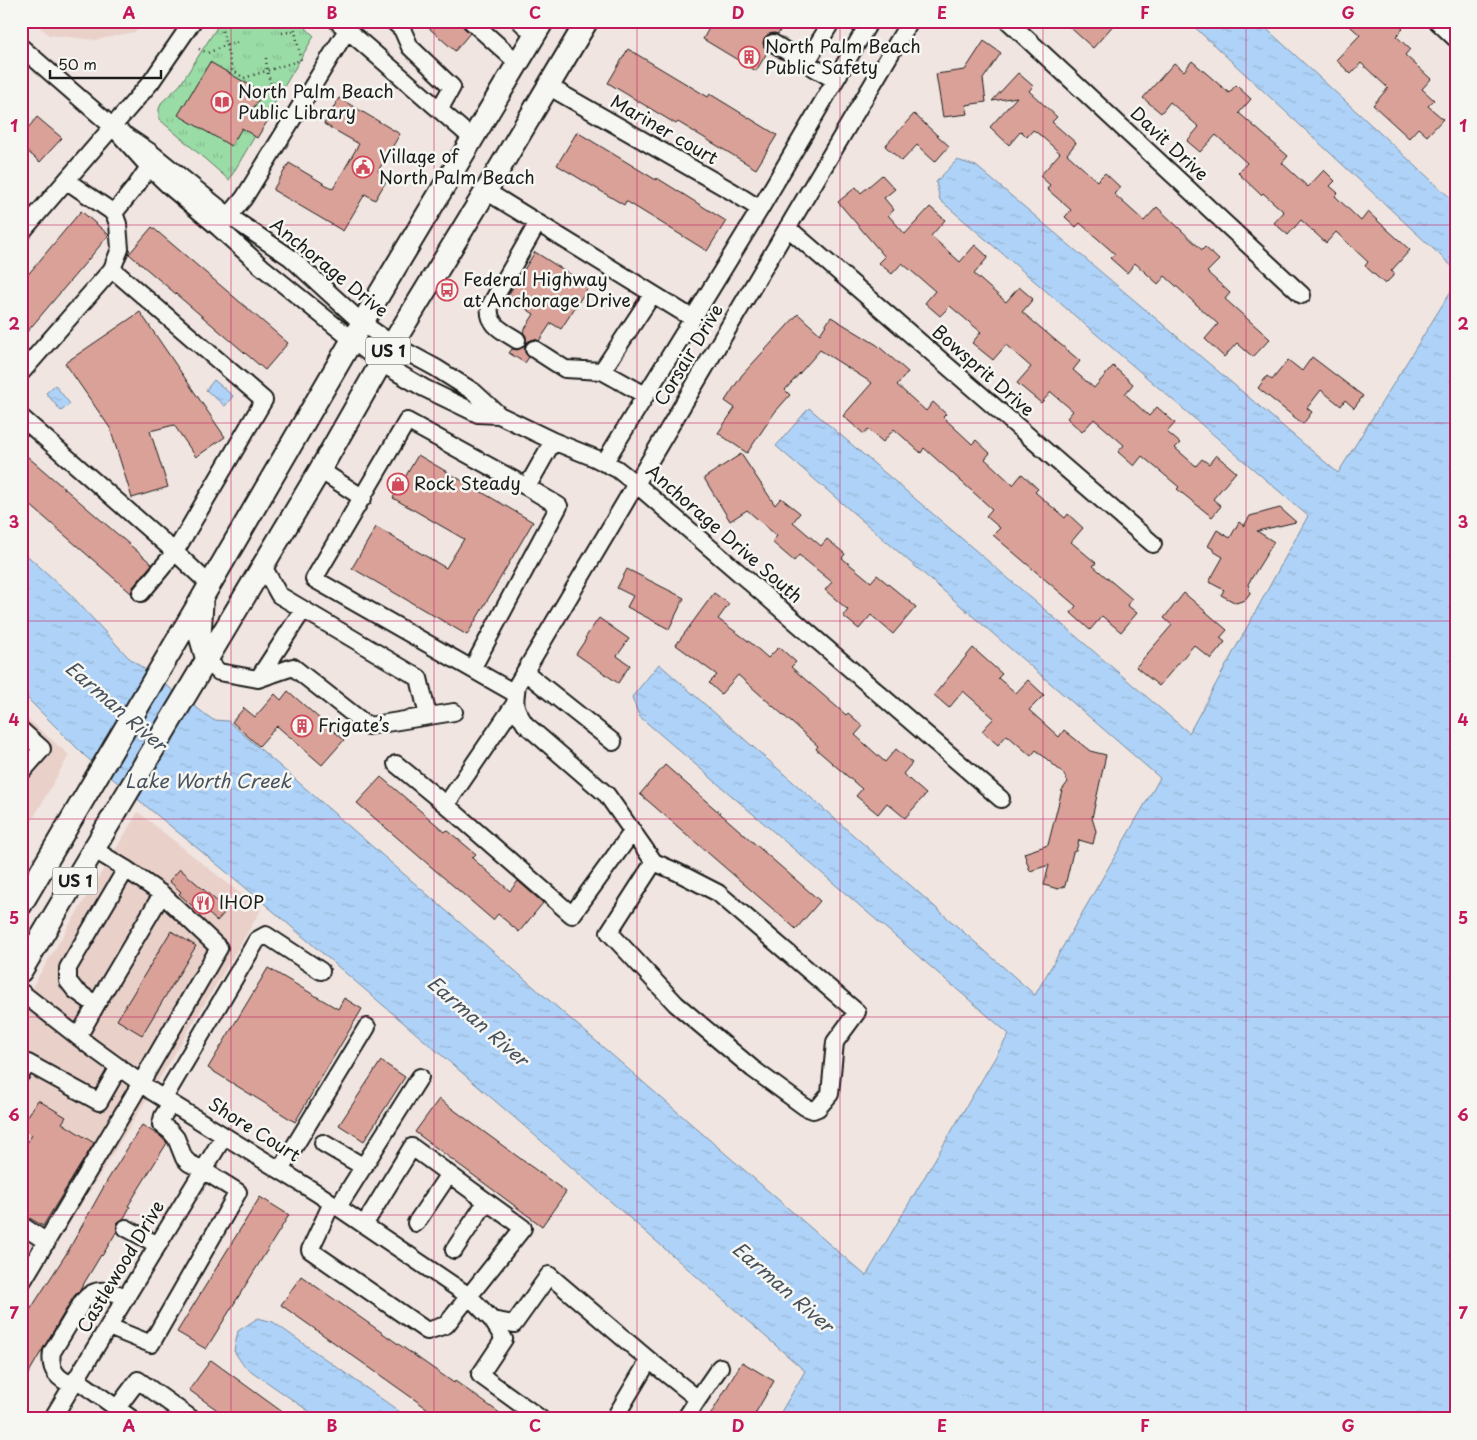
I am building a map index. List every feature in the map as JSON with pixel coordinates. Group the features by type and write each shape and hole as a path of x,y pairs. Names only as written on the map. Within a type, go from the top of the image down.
{"main road":[{"name":"US 1","path":"21,971 320,470 392,344 587,21"},
{"name":"US 1","path":"21,905 357,332 518,63 533,24"},
{"path":"206,592 200,636 207,660"}],"street":[{"path":"21,234 152,82 193,21"},
{"path":"393,21 402,29 410,47 452,87 439,110"},
{"path":"471,21 518,63"},
{"path":"806,63 832,21"},
{"path":"604,463 760,209 870,21"},
{"name":"Corsair Drive","path":"446,805 516,704 517,685 910,21"},
{"name":"Davit Drive","path":"1008,21 1302,296"},
{"path":"1437,21 1456,39"},
{"path":"224,222 244,198 342,26 473,139"},
{"path":"773,43 835,80"},
{"name":"Anchorage Drive","path":"21,47 114,127 150,152 224,222 262,267 357,332 392,344 436,368 474,392 500,415"},
{"name":"Mariner court","path":"548,86 760,209"},
{"name":"Anchorage Drive","path":"114,127 149,167 224,222 291,258 357,332 381,363"},
{"path":"114,213 149,167"},
{"path":"21,374 112,269 120,249 118,224 114,213 66,181"},
{"path":"486,191 692,318"},
{"path":"518,340 495,325 490,319 490,306 537,224"},
{"name":"Bowsprit Drive","path":"788,228 1153,544"},
{"path":"112,269 264,400 175,552 141,593"},
{"path":"602,371 652,295"},
{"path":"534,350 565,369 602,371 645,395"},
{"name":"Anchorage Drive South","path":"381,363 424,388 478,414 500,415 617,469 1001,799"},
{"path":"21,417 175,552 206,592"},
{"path":"472,669 560,506 407,422 314,579 472,669 516,704 525,724 608,795 654,862 718,893 857,1012 835,1042 830,1094 818,1108 813,1110 805,1108 753,1069 676,1004 609,932 654,862"},
{"path":"527,487 553,441"},
{"path":"320,470 363,498"},
{"path":"263,566 279,595 420,678 428,716"},
{"path":"258,679 303,610"},
{"path":"207,660 219,672 258,679 293,667 368,726 454,712"},
{"path":"525,672 613,742"},
{"path":"21,730 42,749 21,773"},
{"path":"396,764 572,914 633,831"},
{"path":"21,1284 141,1083 218,948 162,894 94,849"},
{"path":"96,1005 75,990 68,981 68,968 126,869"},
{"path":"78,1037 162,894"},
{"path":"108,1327 150,1344 238,1192 204,1170 189,1163 184,1158 176,1138 161,1124 168,1100 257,940 266,935 321,971"},
{"name":"Shore Court","path":"21,992 141,1083 335,1205 469,1296 492,1320 504,1339 480,1375 541,1419"},
{"path":"280,1170 367,1027"},
{"path":"21,1074 28,1063 99,1102 119,1067"},
{"path":"364,1225 412,1147 523,1228 446,1325 427,1331 310,1250 335,1205 364,1167 420,1077"},
{"name":"Castlewood Drive","path":"56,1417 75,1382 224,1136"},
{"path":"323,1143 364,1167"},
{"path":"416,1223 449,1174"},
{"path":"454,1250 486,1202"},
{"path":"21,1225 47,1242"},
{"path":"126,1228 158,1245"},
{"path":"492,1320 514,1324 549,1276 698,1399"},
{"path":"127,1296 108,1290 88,1295 52,1352 50,1360 53,1370 62,1380 75,1382 132,1419"},
{"path":"614,1419 649,1360"},
{"path":"685,1419 720,1367"},
{"path":"117,1408 138,1380 192,1419"}],"path":[{"path":"220,21 232,70 244,78 301,60 293,21"},
{"path":"282,33 295,31"},
{"path":"199,49 208,52 240,42"},
{"path":"266,58 267,71 277,100"}],"shaded area":[{"path":"33,21 153,21 134,32 96,40 49,35"},
{"path":"21,713 69,755 21,840"},
{"path":"138,812 261,910 163,1073 21,1301 21,1005"}],"green space":[{"path":"221,21 299,21 314,36 229,180 159,119 159,109 162,102 180,85"}],"water":[{"path":"1188,21 1258,21 1456,203 1456,270"},
{"path":"957,160 976,166 1338,473 1456,283 1456,1419 777,1419 805,1371 515,1118 252,893 85,756 21,692 21,550 70,594 128,657 213,720 228,721 866,1276 1009,1034 639,716 632,697 659,664 1035,995 1160,778 776,446 809,408 1189,733 1308,516 940,200 936,182"},
{"path":"214,380 233,396 225,406 206,390"},
{"path":"55,385 70,404 61,411 46,393"},
{"path":"258,1318 273,1322 410,1419 320,1419 244,1366 234,1351 238,1331"}],"building":[{"path":"421,21 461,21 464,28 470,33 455,51"},
{"name":"North Palm Beach Public Safety","path":"713,21 786,21 778,34 769,34 764,38 764,47 768,51 756,71 703,39"},
{"path":"1063,21 1117,21 1093,48"},
{"path":"1344,21 1394,21 1403,29 1396,36 1410,49 1405,55 1431,79 1422,89 1434,100 1428,106 1443,119 1427,136 1418,128 1409,138 1373,105 1388,88 1361,63 1351,74 1336,60 1360,35"},
{"path":"984,41 1001,53 983,79 986,102 966,105 968,114 943,117 936,74 965,70"},
{"path":"628,49 708,97 710,94 777,135 756,169 608,83"},
{"path":"1192,61 1229,93 1236,85 1251,99 1239,113 1288,156 1282,163 1308,187 1324,170 1335,181 1330,186 1338,193 1335,196 1361,221 1368,212 1410,250 1391,271 1395,274 1385,284 1365,266 1368,262 1336,232 1326,243 1301,220 1288,235 1274,223 1284,212 1263,193 1261,195 1238,173 1247,163 1216,135 1200,152 1187,141 1199,127 1170,102 1161,113 1143,98 1174,63 1184,71"},
{"name":"North Palm Beach Public Library","path":"210,62 263,93 252,110 268,120 257,138 242,128 231,146 178,115"},
{"path":"1018,73 1033,86 1029,91 1057,117 1052,122 1076,143 1067,154 1097,181 1105,173 1120,187 1114,194 1144,221 1157,207 1202,250 1205,247 1219,260 1207,272 1230,293 1225,299 1270,339 1253,357 1237,343 1224,357 1205,339 1218,324 1165,276 1158,284 1135,263 1127,273 1110,258 1115,254 1080,223 1076,227 1065,217 1071,210 1047,189 1050,185 1040,176 1060,153 1040,135 1033,130 1027,137 1021,131 1009,145 990,127 1017,97 992,101"},
{"name":"Village of North Palm Beach","path":"339,98 400,134 378,171 388,178 375,200 365,194 343,231 273,190 289,163 333,189 359,144 324,124"},
{"path":"914,114 949,146 935,162 917,145 902,161 885,146"},
{"path":"37,117 62,138 40,162 21,146 21,122 28,128"},
{"path":"577,132 656,180 657,178 726,221 707,251 626,201 624,205 557,165"},
{"path":"882,175 895,189 884,198 894,210 888,215 905,234 930,207 945,220 931,236 960,262 975,245 988,257 974,274 1006,302 1019,287 1033,299 1022,312 1080,361 1073,370 1094,388 1113,366 1133,384 1125,394 1149,416 1157,407 1175,423 1167,432 1180,443 1175,448 1196,466 1202,459 1209,464 1216,455 1236,472 1213,499 1221,506 1212,517 1177,489 1179,487 1142,456 1134,466 1118,452 1124,445 1094,419 1082,432 1067,418 1073,411 1051,392 1041,403 1017,383 1031,367 1006,345 993,360 972,343 981,332 950,306 940,316 925,303 935,291 902,263 892,274 879,263 885,257 838,202 856,187 861,193"},
{"path":"81,211 109,235 21,339 21,283"},
{"path":"152,227 288,343 265,370 129,254"},
{"path":"535,252 589,286 561,329 551,323 539,341 534,339 526,343 526,336 523,332 534,314 507,297"},
{"path":"140,312 225,437 196,457 174,425 150,431 168,487 132,498 110,428 65,363"},
{"path":"798,314 820,334 831,317 877,345 908,372 897,385 926,411 933,402 946,414 943,417 972,444 976,440 990,453 985,459 1013,485 1022,474 1038,489 1035,492 1065,518 1068,514 1083,528 1071,542 1096,563 1093,566 1132,599 1127,605 1137,613 1121,632 1102,616 1090,630 1071,613 1076,606 993,535 1000,528 986,516 992,509 924,448 921,453 894,429 883,442 868,429 864,434 843,416 872,383 820,350 785,390 790,395 775,412 747,453 718,433 735,408 725,401 742,375"},
{"path":"525,346 525,353 529,357 525,363 509,353 512,349 517,350"},
{"path":"1312,357 1363,396 1354,408 1345,400 1341,406 1321,390 1307,408 1312,412 1303,424 1258,388 1267,376 1272,380 1288,360 1302,371"},
{"path":"21,451 152,564 133,587 131,593 21,497"},
{"path":"741,454 775,505 781,498 800,513 793,522 821,546 827,539 845,554 842,558 871,582 877,575 916,607 893,634 871,615 859,629 843,616 848,610 825,590 832,582 799,555 794,561 772,542 777,536 747,510 730,521 704,478"},
{"path":"418,455 533,522 467,635 352,568 376,527 446,568 464,539 393,498"},
{"path":"1280,508 1296,522 1257,531 1274,542 1248,584 1250,593 1245,600 1236,603 1221,595 1224,590 1209,582 1223,557 1208,546 1217,530 1230,538 1239,522 1244,526 1250,516"},
{"path":"627,569 684,598 669,629 627,607 633,596 617,588"},
{"path":"714,593 729,604 718,619 768,658 779,647 796,662 791,667 846,715 848,713 863,726 855,735 885,762 896,749 912,763 903,774 926,794 905,818 887,803 878,814 856,796 862,789 816,749 818,746 738,675 721,694 709,683 717,675 676,645"},
{"path":"1184,593 1227,630 1220,638 1225,642 1211,659 1194,645 1159,686 1136,667 1172,625 1164,618"},
{"path":"599,618 629,639 617,656 630,665 618,683 576,654"},
{"path":"973,648 1002,674 998,678 1016,693 1028,680 1044,695 1029,710 1059,737 1064,730 1090,751 1106,755 1092,818 1096,831 1093,844 1079,840 1076,851 1073,852 1065,886 1058,889 1044,885 1049,865 1030,871 1024,853 1048,845 1062,790 1068,782 1063,773 1036,750 1031,756 1007,735 998,745 982,731 994,718 963,691 949,708 934,695"},
{"name":"Frigate’s","path":"288,691 344,740 322,765 277,726 259,746 232,722 244,708 255,717 275,694 281,700"},
{"path":"665,765 820,901 796,929 640,794"},
{"path":"381,777 445,832 447,830 476,854 472,858 510,891 518,881 543,903 519,932 498,914 493,920 357,803"},
{"path":"180,869 227,910 217,921 202,908 199,912 179,894 181,892 169,881"},
{"path":"171,931 196,946 142,1035 117,1020"},
{"path":"268,968 338,1009 344,998 362,1009 295,1122 208,1068"},
{"path":"381,1061 405,1077 364,1141 339,1125"},
{"path":"439,1099 566,1192 542,1226 415,1132"},
{"path":"38,1100 66,1117 62,1123 94,1143 43,1226 21,1213 21,1152 32,1135 21,1127"},
{"path":"142,1125 160,1136 167,1143 128,1206 130,1207 124,1218 117,1223 117,1231 102,1256 74,1296 21,1386 21,1324 68,1251 107,1181"},
{"path":"260,1197 289,1215 206,1349 177,1332"},
{"path":"301,1276 508,1419 442,1419 281,1305"},
{"path":"211,1360 292,1419 230,1419 189,1390"},
{"path":"742,1362 774,1381 752,1419 708,1419"}],"place":[{"name":"North Palm Beach Public Safety","path":"749,57"},
{"name":"North Palm Beach Public Library","path":"222,102"},
{"name":"Village of North Palm Beach","path":"363,167"},
{"name":"Federal Highway at Anchorage Drive","path":"447,290"},
{"name":"Rock Steady","path":"398,484"},
{"name":"Frigate’s","path":"302,726"},
{"name":"IHOP","path":"203,903"}],"water label":[{"name":"Earman River","path":"116,706"},
{"name":"Lake Worth Creek","path":"208,781"},
{"name":"Earman River","path":"478,1021"},
{"name":"Earman River","path":"783,1287"}]}
